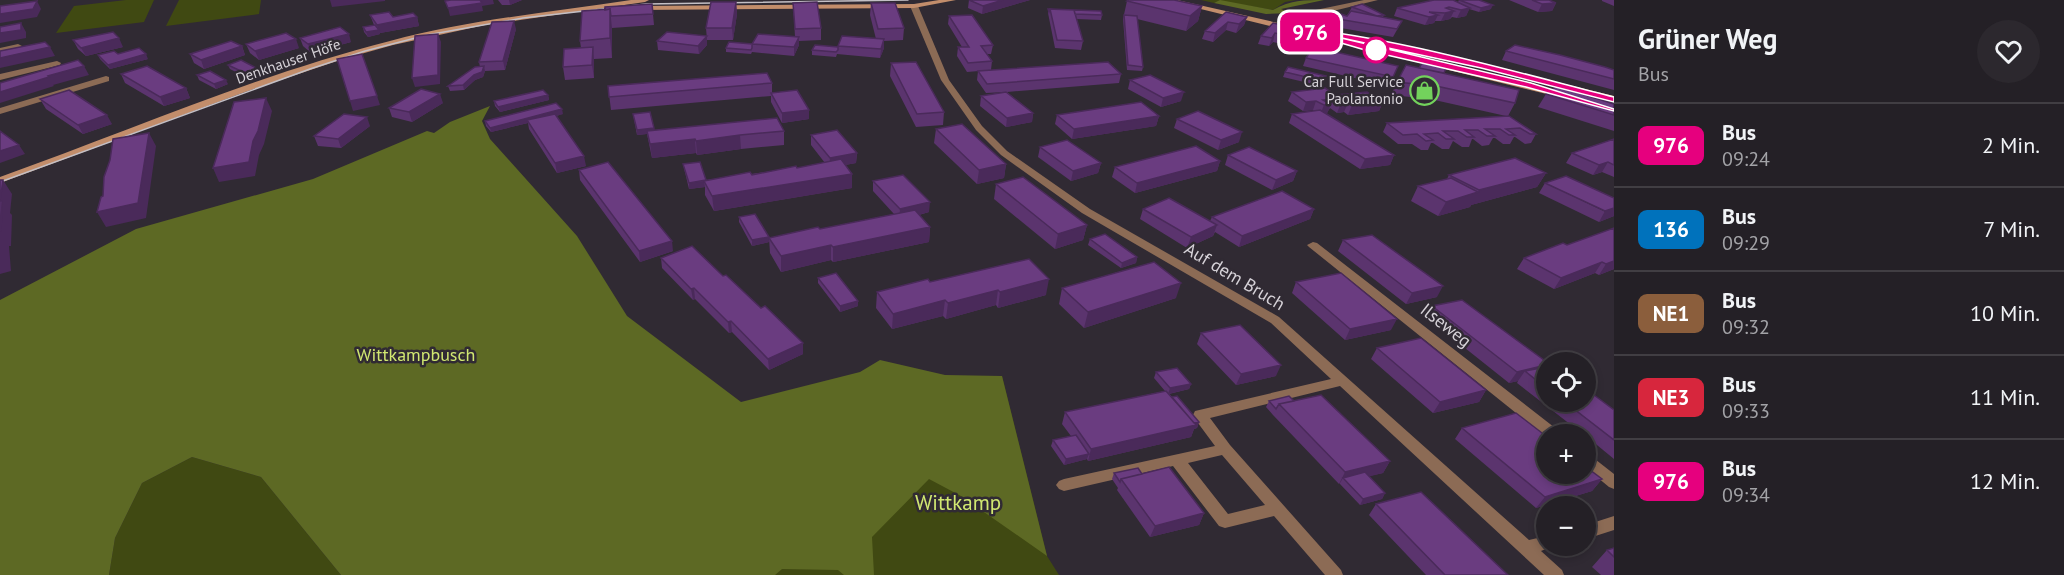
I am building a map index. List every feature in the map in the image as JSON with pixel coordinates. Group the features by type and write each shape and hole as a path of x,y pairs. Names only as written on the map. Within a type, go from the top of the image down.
{"street":[{"name":"Denkhauser Höfe","path":"0,180 354,52 468,26 645,0"},
{"name":"Denkhauser Höfe","path":"595,8 914,6 952,0"},
{"path":"1168,0 1528,85 1614,109"},
{"path":"1281,25 1297,17 1374,0"},
{"name":"Auf dem Bruch","path":"914,6 945,80 979,128 1004,153 1086,211 1275,320 1556,575"},
{"path":"1309,32 1326,11"},
{"path":"1309,32 1348,36 1470,63 1614,99"},
{"path":"0,50 18,46"},
{"path":"0,77 57,63"},
{"path":"0,111 106,79"},
{"name":"Ilseweg","path":"1313,245 1540,424"},
{"path":"1335,575 1225,449 1200,415 1342,381"},
{"path":"1064,485 1225,449"},
{"path":"1177,460 1225,521 1278,509"},
{"path":"1596,468 1614,483"},
{"path":"1596,529 1614,523"},
{"path":"1527,548 1536,546"}],"green space":[{"path":"126,0 154,0 144,22 56,33 74,6"},
{"path":"179,0 261,0 259,14 166,26"},
{"path":"1201,0 1296,0 1285,2 1273,10"},
{"path":"1220,0 1273,10 1297,1 1324,0 1281,9 1290,13 1266,14 1214,3"},
{"name":"Wittkampbusch","path":"490,106 482,121 490,139 577,236 627,316 741,402 860,372 880,360 945,375 1002,376 1047,556 961,496 929,479 872,537 874,575 844,575 838,570 782,569 775,575 341,575 261,477 192,457 142,483 115,538 109,575 0,575 0,300 136,229 313,179 427,131 434,133 450,122"},
{"name":"Wittkamp","path":"1002,376 1047,556 1059,575 612,575"},
{"path":"192,457 261,477 341,575 109,575 115,538 142,483"}],"building":[{"path":"480,0 482,3 448,8 445,1"},
{"path":"969,0 1003,0 983,6"},
{"path":"1174,0 1202,6 1190,16 1127,1"},
{"path":"1434,0 1453,0 1470,8 1461,10 1449,7 1446,8 1454,11 1429,12 1438,15 1429,17 1397,8"},
{"path":"1459,0 1479,0 1493,5 1481,8"},
{"path":"1532,0 1549,0 1556,3 1542,4"},
{"path":"37,1 33,9 0,14 0,6"},
{"path":"711,2 736,2 732,28 706,28"},
{"path":"817,2 821,28 795,29 793,3"},
{"path":"871,3 895,3 904,28 878,29"},
{"path":"652,4 653,14 611,16 610,9 605,10 605,7"},
{"path":"1362,4 1384,15 1377,16 1352,7"},
{"path":"610,9 610,38 580,41 582,11"},
{"path":"1050,9 1074,10 1083,41 1057,40"},
{"path":"1074,10 1101,11 1102,15 1075,14"},
{"path":"1351,11 1402,21 1397,29 1338,19 1341,14 1347,16"},
{"path":"389,12 393,17 413,13 417,17 377,25 370,15"},
{"path":"1226,12 1247,17 1239,24 1228,22 1215,33 1205,31"},
{"path":"972,15 993,45 981,46 992,61 968,63 958,47 969,47 949,16"},
{"path":"1124,15 1137,16 1143,67 1128,65"},
{"path":"514,21 503,61 479,62 492,22"},
{"path":"21,23 21,30 0,33 0,27"},
{"path":"1273,23 1296,28 1289,36 1275,33 1272,38 1261,36"},
{"path":"375,25 379,30 366,32 363,27"},
{"path":"340,27 349,34 308,44 300,38"},
{"path":"113,32 119,38 81,48 73,40"},
{"path":"667,32 707,36 698,46 657,41"},
{"path":"286,33 296,39 255,51 246,44"},
{"path":"438,34 438,75 412,78 415,36"},
{"path":"758,34 799,37 794,47 752,44"},
{"path":"842,36 884,39 881,49 838,46"},
{"path":"231,41 242,46 201,60 190,54"},
{"path":"45,42 50,47 0,58 0,51"},
{"path":"729,42 752,44 752,48 751,50 726,48"},
{"path":"815,45 838,47 838,50 836,52 812,50"},
{"path":"1515,45 1614,70 1614,79 1506,51"},
{"path":"593,47 592,65 563,67 564,49"},
{"path":"1313,47 1398,66 1393,77 1306,58"},
{"path":"139,48 146,54 108,65 98,55 114,51 118,54"},
{"path":"362,54 377,96 350,101 337,59"},
{"path":"78,60 84,66 0,92 0,83"},
{"path":"241,60 258,69 245,73 228,65"},
{"path":"916,62 944,112 917,114 891,63"},
{"path":"1108,62 1121,74 987,84 978,71"},
{"path":"1422,63 1446,68 1444,73 1419,68"},
{"path":"1406,65 1519,90 1515,103 1436,86 1397,82"},
{"path":"147,66 186,88 160,97 121,74"},
{"path":"484,66 482,72 474,75 463,85 448,86 475,67"},
{"path":"1288,67 1326,76 1323,81 1285,72"},
{"path":"210,71 226,80 214,84 197,75"},
{"path":"767,73 772,83 609,97 608,86"},
{"path":"1150,75 1184,92 1163,98 1130,80"},
{"path":"1557,86 1614,104 1614,115 1546,94"},
{"path":"1325,88 1336,95 1367,92 1383,102 1352,105 1333,99 1323,100 1330,104 1324,105 1316,101 1306,102 1292,92"},
{"path":"421,89 440,94 409,112 389,108"},
{"path":"69,90 107,115 78,125 40,99"},
{"path":"543,90 548,95 498,107 494,101"},
{"path":"797,90 809,110 782,113 771,93"},
{"path":"1006,92 1033,113 1007,118 981,96"},
{"path":"266,98 249,162 213,168 234,102"},
{"path":"1141,102 1159,116 1074,129 1057,115"},
{"path":"556,103 562,109 490,128 485,121"},
{"path":"1320,110 1394,155 1365,159 1292,114"},
{"path":"1198,111 1242,132 1221,140 1177,119"},
{"path":"650,112 654,128 637,130 633,114"},
{"path":"344,114 367,117 338,139 314,136"},
{"path":"555,114 584,156 555,163 527,120"},
{"path":"1509,116 1536,134 1530,134 1520,128 1506,129 1515,135 1509,135 1500,129 1485,129 1495,136 1487,136 1478,130 1465,130 1474,137 1467,137 1458,131 1443,131 1454,139 1446,139 1438,133 1424,134 1433,140 1426,141 1417,134 1403,135 1387,123"},
{"path":"777,118 784,131 696,141 695,139 650,144 647,131"},
{"path":"962,124 1006,164 979,170 936,129"},
{"path":"837,130 857,153 830,158 811,135"},
{"path":"0,131 19,145 0,151"},
{"path":"149,133 138,203 97,212 103,196 104,177 110,160 113,139"},
{"path":"1614,139 1614,165 1608,162 1599,165 1572,153"},
{"path":"1067,140 1101,163 1073,171 1040,147"},
{"path":"1196,146 1220,161 1137,183 1115,167"},
{"path":"1249,147 1297,171 1276,180 1228,155"},
{"path":"1515,158 1546,173 1479,190 1449,175"},
{"path":"841,159 852,174 712,196 704,181 750,172 752,175 796,166 797,168"},
{"path":"608,162 672,241 639,251 579,170"},
{"path":"700,162 706,180 689,183 683,164"},
{"path":"903,175 930,202 900,209 873,181"},
{"path":"1566,176 1614,198 1614,208 1605,211 1545,183"},
{"path":"1023,177 1087,225 1058,234 996,184"},
{"path":"1451,178 1478,192 1446,202 1418,186"},
{"path":"0,180 3,180 0,201"},
{"path":"1282,191 1314,209 1242,236 1212,217"},
{"path":"1169,198 1217,225 1191,237 1143,209"},
{"path":"0,201 2,201 1,231 0,231"},
{"path":"915,210 930,227 781,256 769,238 818,227 820,229"},
{"path":"755,214 769,237 752,240 739,217"},
{"path":"1614,228 1614,261 1606,264 1602,262 1561,278 1524,258 1563,243 1567,245"},
{"path":"1105,234 1137,257 1122,263 1090,239"},
{"path":"1372,235 1443,286 1412,293 1343,240"},
{"path":"692,246 761,308 765,306 803,343 768,359 731,321 728,322 694,288 691,289 661,258"},
{"path":"1029,259 1049,279 948,303 945,300 893,314 877,292 928,279 930,282"},
{"path":"1154,262 1181,283 1088,312 1062,288"},
{"path":"836,273 858,301 840,306 818,278"},
{"path":"1341,273 1397,319 1350,329 1296,282"},
{"path":"1462,300 1536,354 1536,367 1517,372 1432,306"},
{"path":"1240,325 1281,365 1241,374 1201,333"},
{"path":"1421,338 1486,390 1440,402 1377,348"},
{"path":"1177,368 1191,384 1170,388 1156,372"},
{"path":"1536,369 1536,380 1525,371"},
{"path":"1166,391 1196,425 1091,449 1065,412"},
{"path":"1321,395 1390,461 1345,472 1279,404"},
{"path":"1177,396 1199,422 1194,423 1172,397"},
{"path":"1289,396 1294,401 1279,404 1276,409 1269,401"},
{"path":"1596,396 1614,410 1614,440 1578,412 1596,412"},
{"path":"1516,413 1536,428 1536,484 1586,484 1544,496 1462,428"},
{"path":"1076,435 1089,454 1066,459 1053,440"},
{"path":"1169,467 1204,513 1155,526 1121,479"},
{"path":"1138,468 1142,474 1121,479 1120,482 1114,473"},
{"path":"1365,472 1385,493 1363,499 1343,478"},
{"path":"1421,492 1508,575 1445,575 1376,504"},
{"path":"1614,548 1614,557 1607,550"}],"tram line":[{"path":"0,182 310,69 365,51 427,35 523,18 646,4 908,0"}],"bus line":[{"name":"976","path":"1614,99 1482,65 1339,34 1309,32 1367,48 1528,85 1614,109"}],"place":[{"name":"Car Full Service Paolantonio","path":"1424,90"}]}
